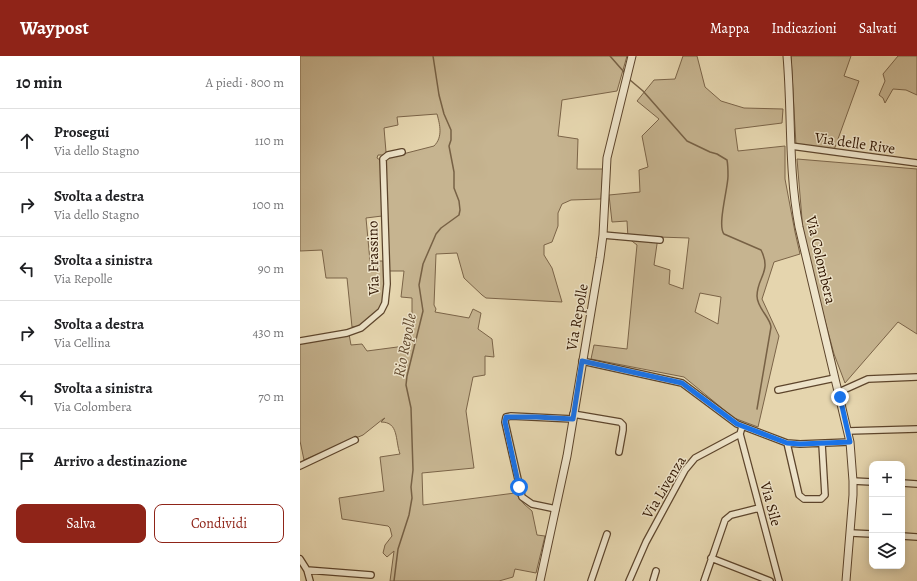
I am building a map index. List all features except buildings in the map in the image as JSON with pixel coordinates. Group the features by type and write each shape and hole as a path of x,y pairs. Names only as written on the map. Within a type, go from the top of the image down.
{"street":[{"name":"Via Repolle","path":"540,581 567,456 603,235 607,158 632,56"},
{"name":"Via Colombera","path":"787,56 794,202 850,442 854,481 846,581"},
{"name":"Via delle Rive","path":"791,146 917,163"},
{"name":"Via Frassino","path":"300,340 347,333 361,328 381,311 385,303 387,284 383,159 388,155 402,152"},
{"path":"603,235 660,240"},
{"path":"582,361 682,383 742,427 787,443 822,444 850,442"},
{"path":"839,392 868,379 917,377"},
{"path":"778,390 835,378"},
{"path":"556,509 532,504 522,497 505,422 506,417 573,417 620,422 623,425 623,430 619,452"},
{"path":"740,434 742,427"},
{"path":"848,431 917,429"},
{"name":"Via Sile","path":"740,434 779,581"},
{"name":"Via Livenza","path":"629,581 646,542 685,470 695,458 740,434"},
{"path":"300,466 355,440"},
{"path":"787,443 799,495 804,499 821,499 825,495 822,444"},
{"path":"854,481 869,482"},
{"path":"905,483 917,484"},
{"path":"704,581 727,517 739,512 759,508"},
{"path":"851,533 869,534"},
{"path":"591,581 607,534"},
{"path":"905,536 917,537"},
{"path":"711,558 770,581"},
{"path":"300,559 307,570 310,581"},
{"path":"307,570 370,575"},
{"path":"653,581 656,571"}],"shaded area":[{"path":"300,56 627,56 617,91 562,100 558,136 578,139 577,169 603,169 601,199 571,200 562,204 558,213 558,226 552,242 544,245 544,255 552,268 562,302 486,298 464,278 457,253 436,254 435,312 469,318 473,309 481,313 478,329 492,339 494,357 485,356 485,375 473,377 466,411 474,468 422,473 423,505 515,493 532,511 537,535 545,536 536,573 515,569 513,577 499,581 390,581 394,551 387,557 383,553 385,545 392,536 390,528 388,526 342,519 339,498 384,491 380,457 400,454 394,428 387,423 381,422 385,418 363,435 304,460 300,441 300,344 349,334 351,345 362,344 367,351 405,346 408,343 411,331 409,326 412,314 412,298 401,297 404,271 389,271 386,160 391,157 434,146 439,139 440,131 437,114 397,117 398,125 384,128 386,152 383,155 378,155 377,158 380,160 381,164 382,216 366,218 370,261 383,261 384,296 380,309 361,326 352,327 347,278 326,278 322,250 300,251"},
{"path":"683,56 697,56 705,87 721,101 744,108 783,109 782,123 735,129 738,151 785,146 785,179 800,254 774,262 762,299 779,336 758,427 734,418 684,377 591,359 594,345 627,349 637,245 628,238 627,221 612,222 609,195 640,192 639,170 648,167 642,136 659,119 637,101 654,80 675,79","holes":["658,237 689,238 683,289 669,284 670,270 654,265","700,293 721,297 718,324 695,312"]},
{"path":"791,56 851,56 844,76 859,81 834,150 796,145"},
{"path":"898,56 917,56 917,95 906,90 893,89 885,103 883,98 879,95 885,81 883,74"},
{"path":"797,159 917,169 917,334 898,322 845,383 834,354 804,243"}],"waterway":[{"name":"Rio Repolle","path":"394,581 398,549 409,515 412,498 411,487 413,470 411,408 406,385 423,311 419,285 423,264 436,234 441,228 459,215 460,210 459,201 454,188 454,172 449,146 451,140 451,130 444,114 439,95 433,56"},
{"path":"610,56 624,72"},
{"path":"630,80 643,91 687,141 727,160 728,182 722,215 722,230 724,234 761,250 765,264 765,269 759,284 757,296 759,304 771,327 757,409"}],"route":[{"path":"519,487 505,422 506,417 573,419 582,361 682,383 742,427 787,443 800,444 850,442 840,397"}]}
